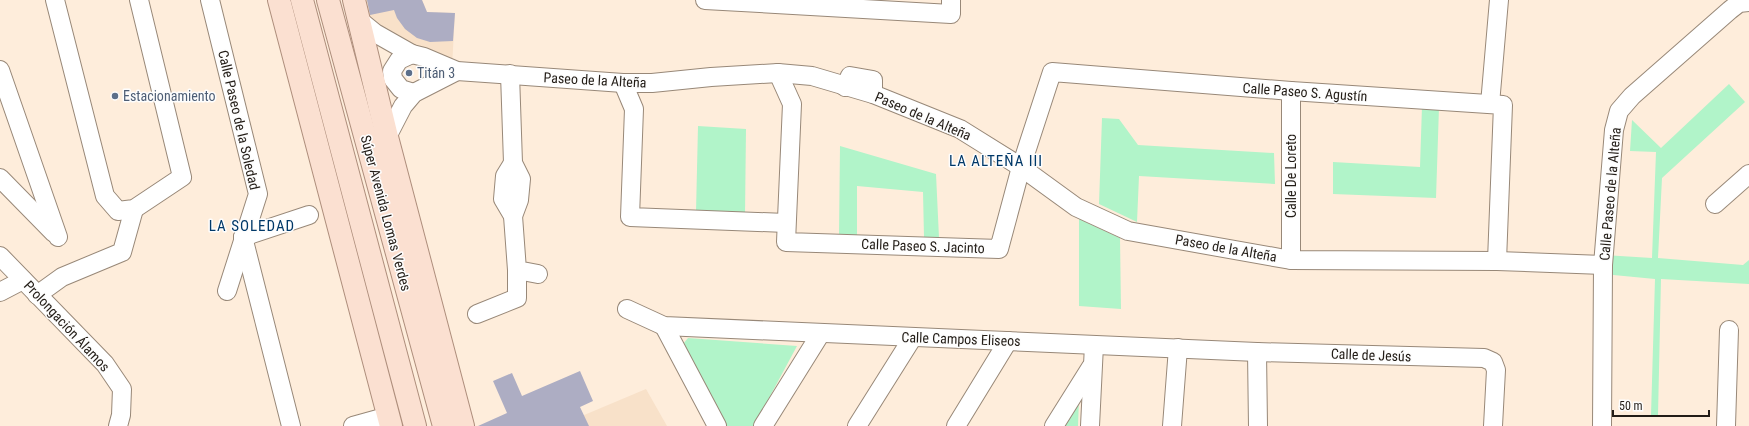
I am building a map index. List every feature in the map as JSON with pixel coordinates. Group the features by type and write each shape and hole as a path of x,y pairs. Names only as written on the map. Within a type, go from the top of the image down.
{"main road":[{"path":"279,0 390,421"},
{"name":"Súper Avenida Lomas Verdes","path":"302,0 415,426"},
{"name":"Súper Avenida Lomas Verdes","path":"328,0 444,426"},
{"name":"Súper Avenida Lomas Verdes","path":"356,10 387,137 463,426"}],"street":[{"path":"55,0 105,196 118,211 134,209 182,177 139,0"},
{"name":"Calle Paseo de la Soledad","path":"210,0 258,194 243,236 227,291"},
{"path":"705,0 951,14 951,0"},
{"path":"1497,261 1503,106 1490,104 1499,0"},
{"name":"Calle Paseo de la Alteña","path":"1602,426 1603,265 1614,130 1619,111 1632,96 1730,10 1740,3 1749,2"},
{"name":"Paseo de la Alteña","path":"356,10 375,33 412,54 424,57 457,71 623,83 652,83 711,77 778,73 812,76 845,87 873,94 960,129 1021,167 1076,207 1128,231 1291,260 1497,261 1603,265"},
{"path":"412,54 399,60 392,71 393,79 401,89 414,93"},
{"path":"0,70 58,237 0,178"},
{"path":"387,137 403,106 414,93 457,71"},
{"name":"Calle Paseo S. Agustín","path":"1021,167 1052,72 1291,92 1490,104"},
{"path":"623,83 634,109 630,217 786,223 792,104 778,73"},
{"path":"477,314 517,298 517,270 513,216 519,200 521,179 513,163 510,74"},
{"path":"792,104 812,76"},
{"path":"634,109 652,83"},
{"name":"Calle De Loreto","path":"1291,92 1291,260"},
{"name":"Calle Paseo S. Jacinto","path":"786,223 786,242 999,249 1021,167"},
{"path":"1715,204 1749,174"},
{"path":"37,295 62,277 122,252 134,209"},
{"path":"291,426 243,236 309,215"},
{"name":"Prolongación Álamos","path":"0,256 105,364 122,389 121,415 118,426"},
{"path":"517,270 538,274"},
{"path":"0,292 23,280"},
{"name":"Calle Campos Eliseos","path":"627,308 664,326 1257,352"},
{"path":"664,326 717,426"},
{"path":"1726,426 1729,330"},
{"path":"763,426 821,333"},
{"path":"857,426 913,337"},
{"path":"956,426 1008,341"},
{"path":"1090,426 1094,345"},
{"path":"1172,426 1178,348"},
{"path":"1257,352 1258,426"},
{"name":"Calle de Jesús","path":"1257,352 1484,358 1493,362 1496,370 1493,426"},
{"path":"1054,426 1092,366"},
{"path":"353,426 390,421"}],"shaded area":[{"path":"354,0 422,0 427,12 455,13 452,67 375,33"},
{"path":"646,389 667,426 558,426"}],"green space":[{"path":"1729,84 1745,102 1662,178 1658,258 1743,265 1749,260 1749,284 1661,279 1658,415 1651,415 1655,279 1603,274 1604,255 1652,258 1656,152 1630,151 1632,120 1661,148"},
{"path":"1422,106 1439,107 1436,198 1333,194 1333,162 1420,167"},
{"path":"1102,118 1119,119 1138,145 1274,153 1275,184 1139,176 1137,222 1099,204"},
{"path":"698,126 746,129 745,214 696,212"},
{"path":"840,146 936,174 939,238 924,237 923,192 857,186 857,235 839,235"},
{"path":"1079,219 1120,238 1121,309 1079,306"},
{"path":"688,338 797,346 754,426 722,426 683,344"},
{"path":"1079,399 1078,426 1061,426"}],"building":[{"path":"367,0 422,0 427,12 455,13 453,41 430,42 417,38 405,29 397,18 394,10 370,15"},
{"path":"580,371 593,401 580,407 589,426 478,426 507,413 493,381 512,373 522,396"}],"place":[{"name":"Titán 3","path":"409,73"},
{"name":"Estacionamiento","path":"115,96"}],"district":[{"name":"LA ALTEÑA III","path":"996,161"},
{"name":"LA SOLEDAD","path":"252,226"}]}
